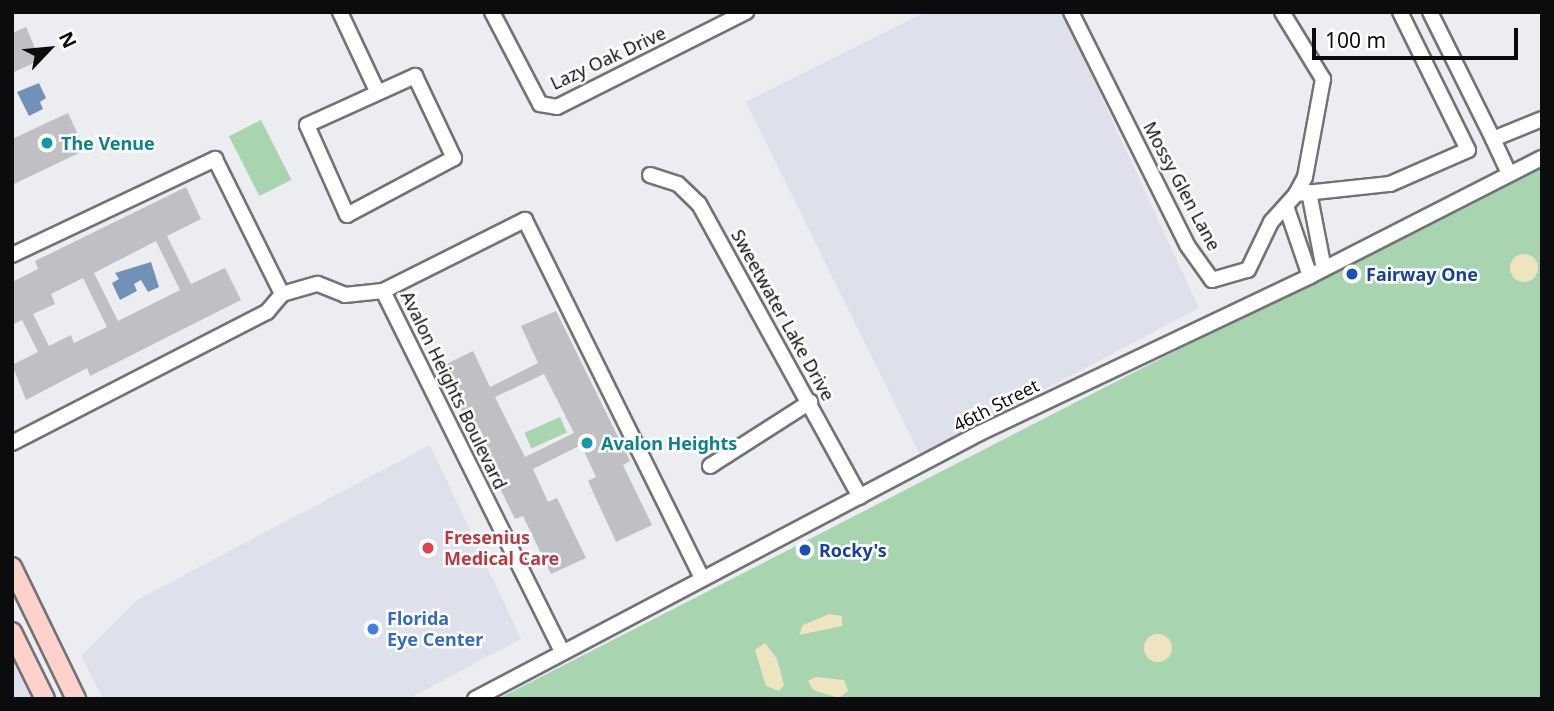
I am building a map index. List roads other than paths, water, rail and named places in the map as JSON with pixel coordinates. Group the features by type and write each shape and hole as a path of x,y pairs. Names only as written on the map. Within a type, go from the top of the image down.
{"main road":[{"path":"12,567 76,699"},
{"path":"12,632 45,699"}],"street":[{"path":"340,12 376,89"},
{"name":"Lazy Oak Drive","path":"492,12 540,104 557,107 746,12"},
{"name":"Mossy Glen Lane","path":"1071,12 1187,246 1212,280 1248,270 1271,222 1307,193 1305,177 1323,79 1282,12"},
{"path":"1324,269 1307,193 1390,184 1468,150 1400,12"},
{"path":"1430,12 1509,174"},
{"path":"415,76 454,158 347,215 307,125 376,89 415,76"},
{"path":"1493,139 1542,119"},
{"name":"46th Street","path":"475,699 980,433 1310,276 1542,158"},
{"path":"12,255 215,159 282,294"},
{"name":"Sweetwater Lake Drive","path":"650,175 678,184 699,204 860,497"},
{"path":"1287,209 1310,276"},
{"path":"383,291 525,220 702,578"},
{"name":"Avalon Heights Boulevard","path":"12,443 267,312 282,294 318,284 345,295 383,291 562,652"},
{"path":"710,466 810,402"}],"water":[{"path":"39,83 46,98 40,102 43,109 29,116 17,92"},
{"path":"151,262 159,287 148,292 141,280 134,284 137,291 120,300 112,283 119,279 115,273"}],"place":[{"name":"The Venue","path":"47,143"},
{"name":"Fairway One","path":"1352,274"},
{"name":"Avalon Heights","path":"587,443"},
{"name":"Fresenius Medical Care","path":"428,548"},
{"name":"Rocky's","path":"805,550"},
{"name":"Florida Eye Center","path":"373,629"}]}
